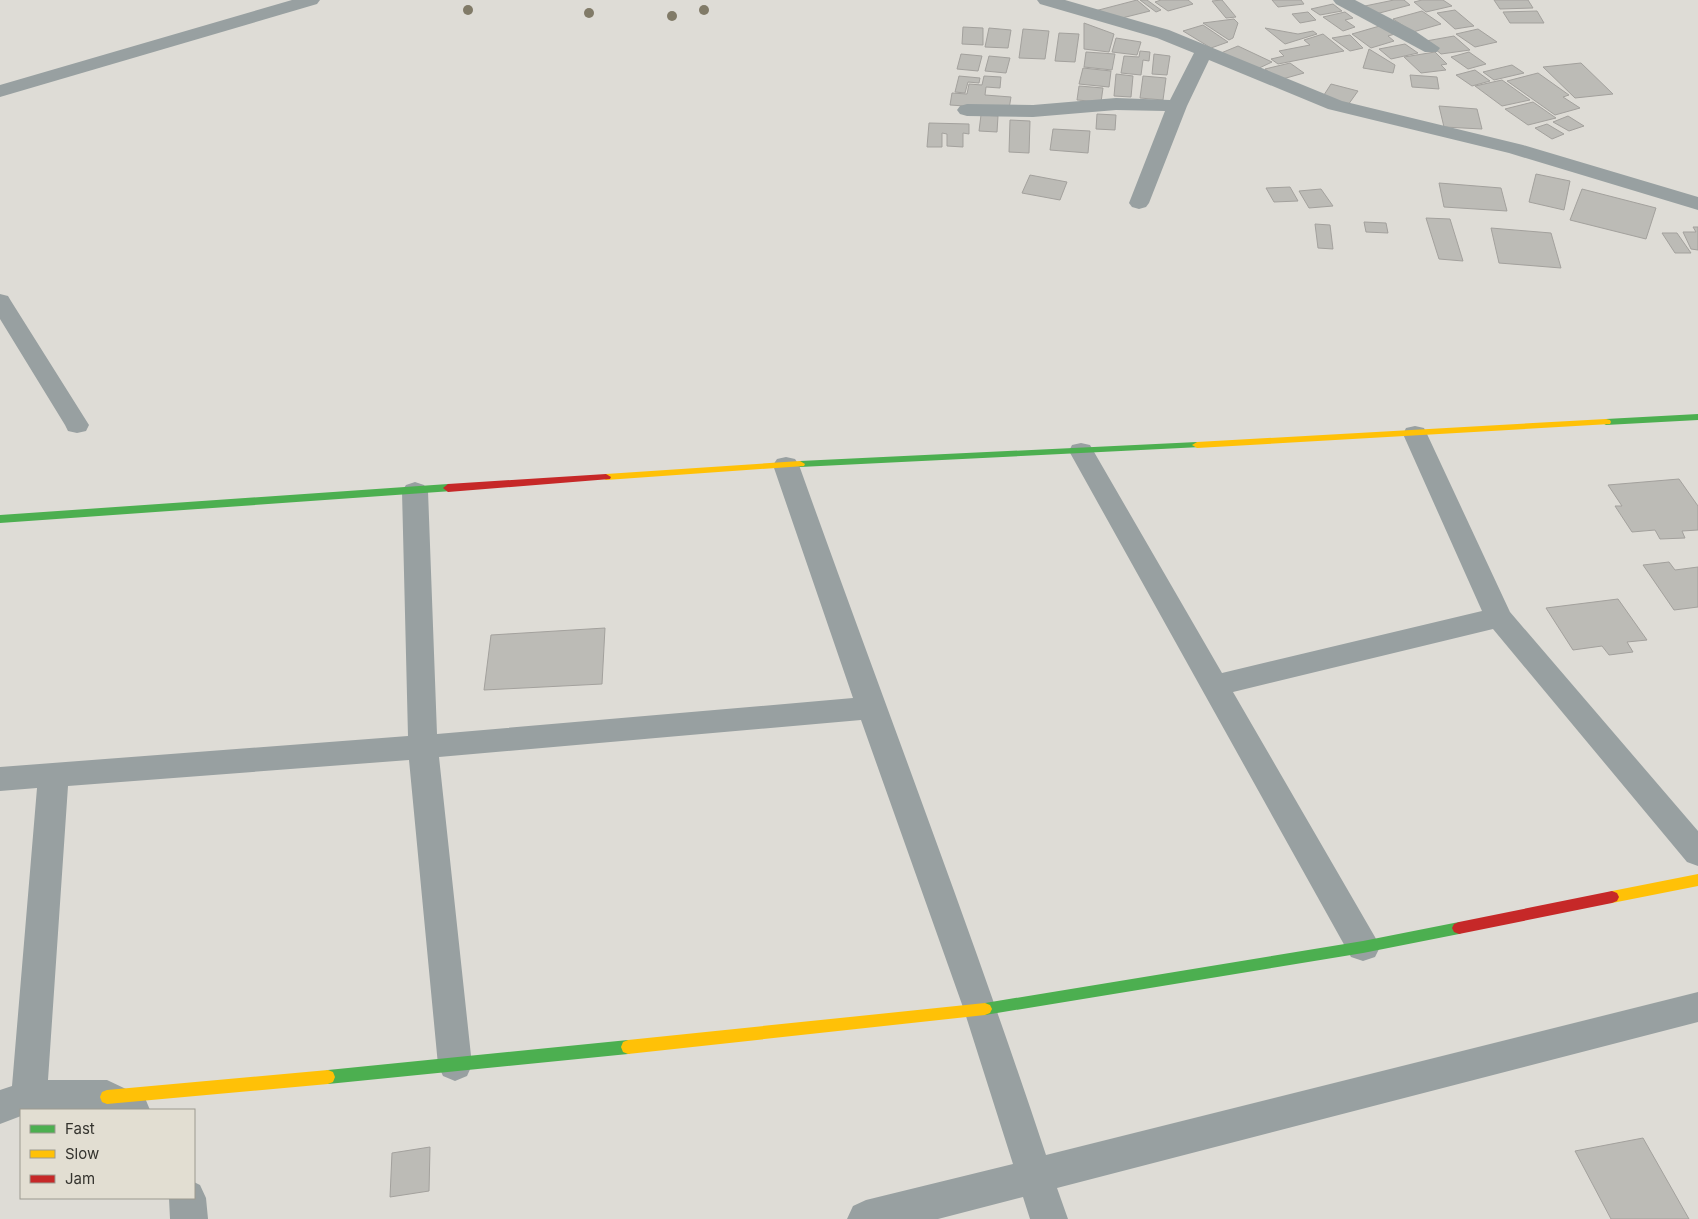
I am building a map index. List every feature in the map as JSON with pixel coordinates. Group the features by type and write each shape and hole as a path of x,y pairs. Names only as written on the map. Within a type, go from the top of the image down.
{"street":[{"path":"0,91 312,0"},
{"path":"1046,0 1163,34 1335,105 1516,149 1698,204"},
{"path":"1342,0 1363,13 1392,25 1431,48"},
{"path":"1139,202 1177,106 1204,51"},
{"path":"967,110 1034,111 1116,104 1177,106"},
{"path":"0,301 77,425"},
{"path":"0,519 786,465 1415,434 1698,417"},
{"path":"1415,434 1499,617 1698,853"},
{"path":"1081,451 1363,947"},
{"path":"786,465 871,708 981,1010 1049,1219"},
{"path":"415,491 423,747 455,1065"},
{"path":"1214,686 1499,617"},
{"path":"0,780 423,747 871,708"},
{"path":"53,777 15,1101 120,1104 455,1065 981,1010 1363,947 1698,880"},
{"path":"866,1219 1698,1007"},
{"path":"187,1199 189,1219"}],"building":[{"path":"1137,0 1150,11 1114,20 1091,12"},
{"path":"1140,0 1147,0 1161,10 1156,12"},
{"path":"1161,0 1188,0 1193,4 1168,11 1155,2"},
{"path":"1222,0 1236,17 1226,18 1212,1"},
{"path":"1272,0 1301,0 1304,4 1278,7"},
{"path":"1394,0 1404,0 1410,5 1372,15 1360,7"},
{"path":"1443,0 1452,6 1426,12 1414,2"},
{"path":"1494,0 1528,0 1533,8 1500,9"},
{"path":"1333,4 1342,11 1320,15 1311,9"},
{"path":"1455,10 1474,26 1455,29 1437,13"},
{"path":"1422,11 1441,24 1413,32 1393,19"},
{"path":"1537,11 1544,23 1510,23 1503,12"},
{"path":"1308,12 1316,20 1300,23 1292,14"},
{"path":"1345,12 1353,18 1345,20 1355,27 1343,31 1323,17"},
{"path":"1234,19 1238,23 1233,38 1229,40 1203,23"},
{"path":"1084,23 1114,34 1109,52 1084,49"},
{"path":"1203,25 1228,42 1211,48 1183,31"},
{"path":"1383,25 1395,34 1388,36 1394,41 1371,48 1352,34"},
{"path":"963,27 983,28 983,45 962,44"},
{"path":"989,28 1011,30 1008,48 985,47"},
{"path":"1265,28 1298,34 1313,31 1317,34 1285,44"},
{"path":"1023,29 1049,31 1045,59 1019,58"},
{"path":"1478,29 1497,42 1475,47 1456,34"},
{"path":"1059,33 1079,34 1075,62 1055,61"},
{"path":"1323,34 1344,51 1278,64 1271,59 1284,56 1279,51 1310,45 1304,40"},
{"path":"1350,35 1363,48 1350,51 1332,38"},
{"path":"1454,36 1470,50 1441,54 1426,41"},
{"path":"1116,38 1141,42 1137,55 1112,52"},
{"path":"1405,44 1418,53 1391,59 1379,49"},
{"path":"1238,46 1272,62 1255,70 1221,53"},
{"path":"1369,49 1395,65 1393,73 1363,68"},
{"path":"1140,51 1150,52 1149,61 1143,60 1141,75 1121,73 1124,56 1139,57"},
{"path":"1086,52 1115,54 1112,70 1084,67"},
{"path":"1435,52 1447,64 1441,65 1446,70 1421,73 1404,57"},
{"path":"1469,52 1486,64 1468,69 1451,57"},
{"path":"961,54 982,56 978,71 957,69"},
{"path":"1154,54 1170,56 1167,75 1152,74"},
{"path":"989,56 1010,58 1006,73 985,71"},
{"path":"1290,63 1304,73 1279,80 1265,69"},
{"path":"1581,63 1613,94 1575,98 1543,67"},
{"path":"1512,65 1524,73 1494,80 1483,72"},
{"path":"1083,68 1111,71 1109,87 1079,84"},
{"path":"1475,70 1490,81 1472,86 1456,75"},
{"path":"1538,73 1569,95 1563,97 1580,108 1555,115 1507,81"},
{"path":"1116,74 1133,76 1131,97 1114,96"},
{"path":"1410,75 1437,77 1439,89 1412,87"},
{"path":"959,76 980,78 979,83 968,82 965,93 955,92"},
{"path":"984,76 1001,77 1000,88 986,87 985,95 1011,97 1009,109 950,105 952,93 967,94 969,84 982,85"},
{"path":"1143,76 1166,78 1163,100 1140,98"},
{"path":"1502,80 1530,100 1502,106 1475,86"},
{"path":"1331,84 1358,91 1348,105 1322,98"},
{"path":"1079,86 1103,88 1101,102 1077,100"},
{"path":"1533,102 1556,118 1528,125 1505,109"},
{"path":"1439,106 1477,109 1482,129 1444,127"},
{"path":"1097,114 1116,115 1115,130 1096,129"},
{"path":"981,115 998,116 997,132 979,131"},
{"path":"1568,116 1584,126 1569,131 1553,122"},
{"path":"1010,120 1030,121 1029,153 1009,152"},
{"path":"929,123 969,124 969,134 963,133 963,147 947,146 947,134 942,133 942,147 927,147"},
{"path":"1547,124 1564,134 1552,139 1535,128"},
{"path":"1053,129 1090,131 1088,153 1050,150"},
{"path":"1536,174 1570,181 1564,210 1529,202"},
{"path":"1030,175 1067,182 1060,200 1022,193"},
{"path":"1439,183 1501,188 1507,211 1444,207"},
{"path":"1290,187 1298,201 1274,202 1266,188"},
{"path":"1321,189 1333,206 1309,208 1299,191"},
{"path":"1582,189 1656,208 1646,239 1570,220"},
{"path":"1426,218 1450,219 1463,261 1439,259"},
{"path":"1364,222 1386,223 1388,233 1366,232"},
{"path":"1315,224 1330,225 1333,249 1318,248"},
{"path":"1693,227 1698,227 1698,250 1691,249 1683,232 1696,232"},
{"path":"1491,228 1551,233 1561,268 1499,263"},
{"path":"1662,233 1677,233 1691,253 1675,253"},
{"path":"1679,479 1698,506 1698,530 1682,531 1685,538 1660,539 1655,530 1632,532 1615,506 1622,506 1608,485"},
{"path":"1669,562 1675,570 1698,567 1698,607 1674,610 1643,565"},
{"path":"1618,599 1647,640 1627,642 1633,652 1609,655 1602,646 1573,650 1546,608"},
{"path":"605,628 602,684 484,690 491,635"},
{"path":"1643,1138 1689,1219 1611,1219 1575,1151"},
{"path":"430,1147 429,1191 390,1197 392,1153"}],"traffic: fast":[{"path":"1606,422 1698,417"},
{"path":"800,464 1197,445"},
{"path":"0,519 448,488"},
{"path":"985,1009 1363,947 1459,928"},
{"path":"328,1077 628,1047"}],"traffic: slow":[{"path":"1197,445 1606,422"},
{"path":"606,477 800,464"},
{"path":"1612,897 1698,880"},
{"path":"628,1047 985,1009"},
{"path":"107,1097 328,1077"}],"traffic: jam":[{"path":"448,488 606,477"},
{"path":"1459,928 1612,897"}]}
